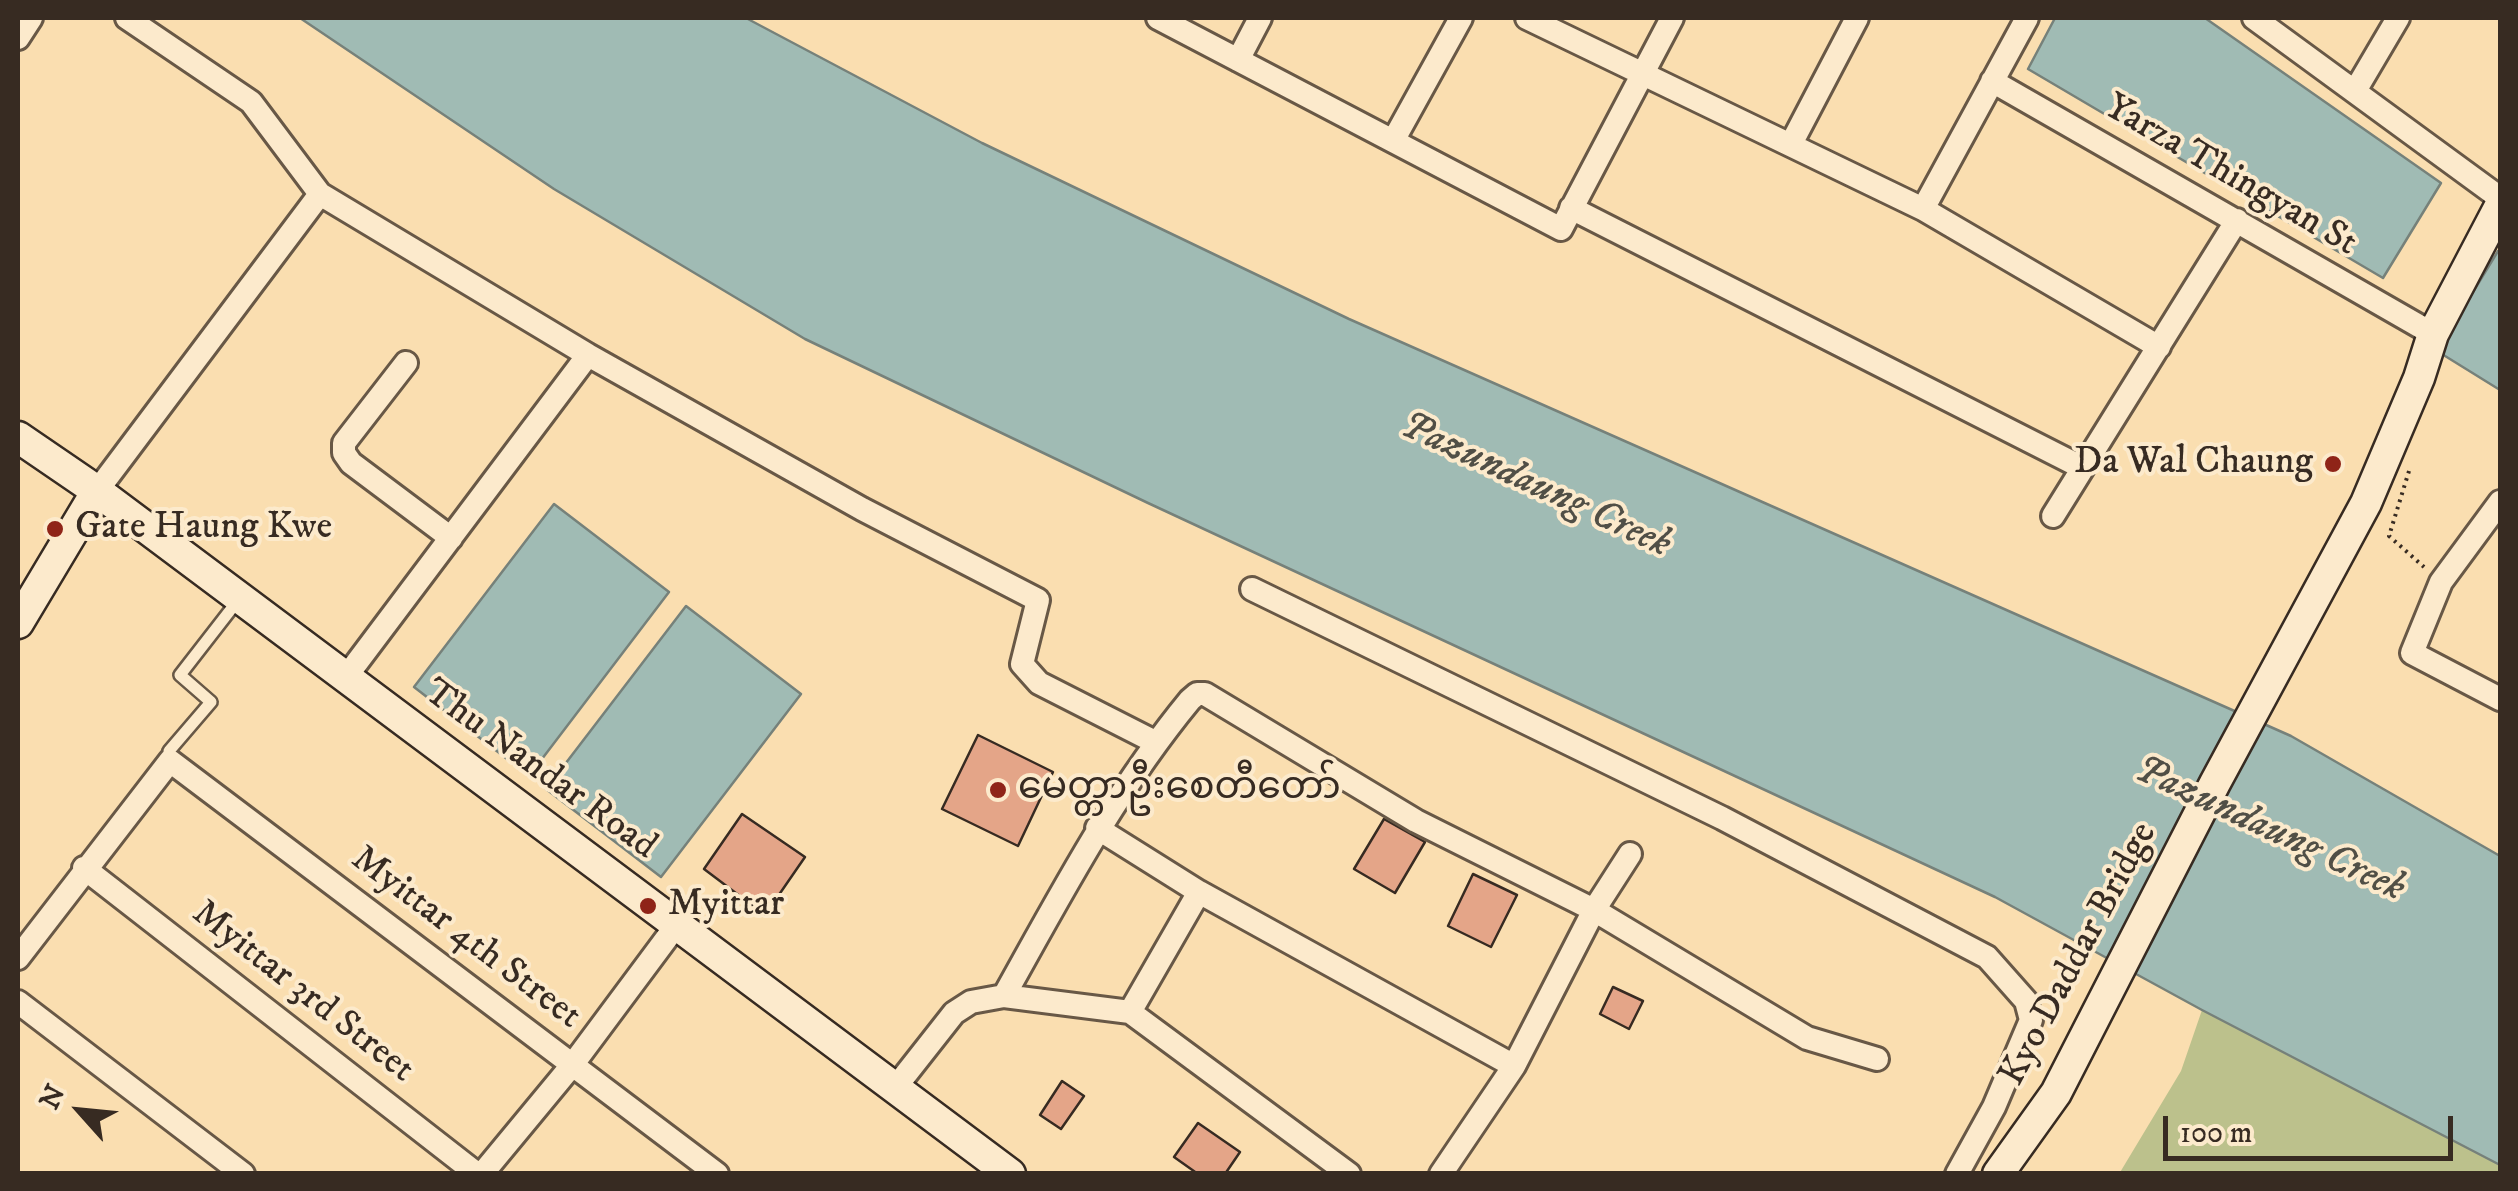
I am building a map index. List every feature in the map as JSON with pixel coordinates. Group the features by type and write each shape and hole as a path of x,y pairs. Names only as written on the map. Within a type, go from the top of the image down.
{"main road":[{"name":"Kyo Daddar Bridge","path":"1998,1174 2056,1092 2214,783 2366,503 2419,378 2432,334 2500,206"},
{"name":"Thu Nandar Road","path":"18,437 98,491 1010,1174"},
{"path":"18,623 98,491"}],"street":[{"path":"18,38 32,18"},
{"path":"127,18 251,102 320,194 588,355 862,509 1038,600 1022,664 1039,683 1155,742"},
{"path":"1158,18 1393,141 1566,219 2083,468"},
{"path":"1238,60 1260,18"},
{"path":"1393,141 1461,18"},
{"path":"1527,18 1923,209 2159,346"},
{"path":"1566,219 1672,18"},
{"path":"1791,144 1857,18"},
{"path":"1923,209 2027,18"},
{"path":"2254,18 2500,198"},
{"path":"2355,91 2398,18"},
{"name":"Yarza Thingyan St","path":"1992,81 2432,334"},
{"path":"98,491 320,194"},
{"path":"2053,516 2237,220"},
{"path":"346,677 588,355"},
{"path":"406,363 344,443 344,452 350,463 451,538"},
{"path":"2497,512 2441,582 2412,653 2500,699"},
{"path":"1252,589 1722,818 1987,957 2026,1001 2031,1020 1994,1106 1957,1174"},
{"path":"1004,996 1097,828 1155,742 1190,700 1205,694 1416,821 1594,910 1808,1038 1877,1059"},
{"path":"18,958 170,762"},
{"name":"Myittar 4th Street","path":"170,762 716,1174"},
{"path":"1097,828 1198,892 1514,1066"},
{"path":"1441,1174 1514,1066 1594,910 1630,854"},
{"name":"Myittar 3rd Street","path":"84,868 479,1174"},
{"path":"1130,1012 1198,892"},
{"path":"479,1174 573,1064 678,923"},
{"path":"894,1088 961,1006 1004,996 1130,1012 1349,1174"},
{"path":"18,1002 244,1174"}],"lane":[{"path":"170,762 170,751 210,702 180,675 239,599"}],"path":[{"path":"2410,465 2390,536 2441,582"}],"green space":[{"path":"2202,1010 2500,1165 2500,1174 2119,1174 2181,1071"}],"water":[{"name":"Pazundaung Creek","path":"300,18 746,18 982,143 1349,319 2291,736 2500,856 2500,1165 1995,897 805,339 554,189"},
{"path":"2055,18 2205,18 2441,183 2383,278 2028,69"},
{"path":"2500,252 2500,390 2437,351"},
{"path":"554,504 669,592 529,776 414,687"},
{"path":"686,606 801,694 661,877 546,789"}],"building":[{"name":"မေတ္တာဦးစေတီတော်","path":"978,735 1053,772 1018,846 942,809"},
{"path":"742,814 805,857 765,915 704,869"},
{"path":"1384,819 1425,842 1395,893 1354,869"},
{"path":"1473,874 1517,895 1491,947 1448,926"},
{"path":"1613,987 1643,1001 1629,1029 1600,1014"},
{"path":"1062,1081 1084,1096 1061,1129 1040,1115"},
{"path":"1198,1123 1240,1152 1225,1174 1198,1174 1174,1157"}],"place":[{"name":"Da Wal Chaung","path":"2333,464"},
{"name":"Gate Haung Kwe","path":"55,529"},
{"name":"မေတ္တာဦးစေတီတော်","path":"998,790"},
{"name":"Myittar","path":"648,906"}]}
